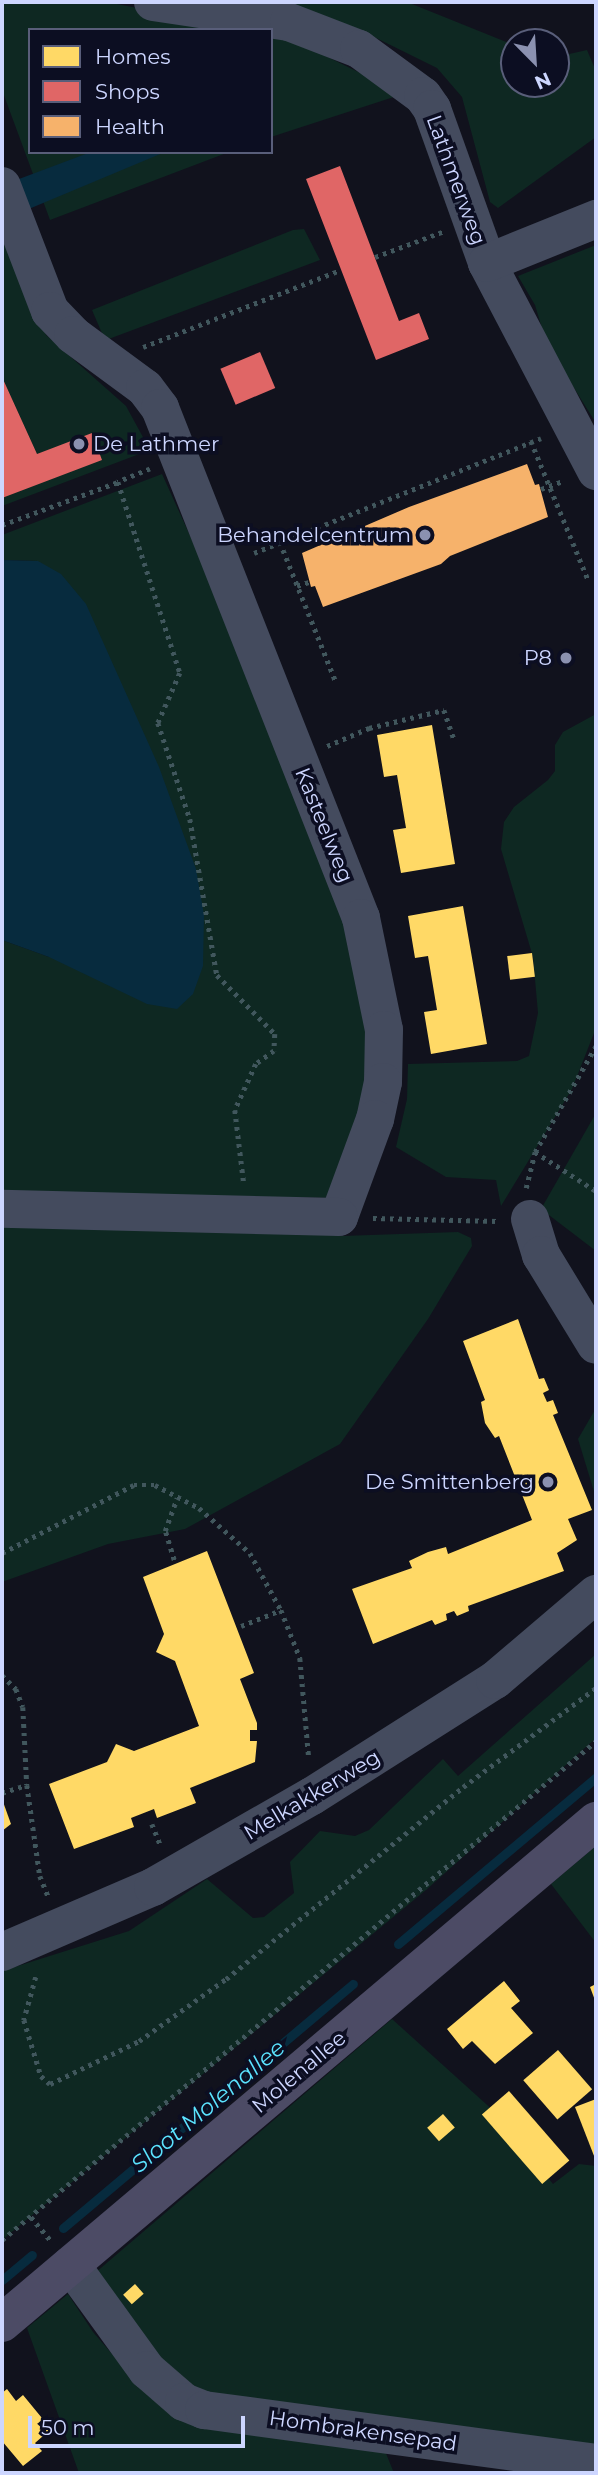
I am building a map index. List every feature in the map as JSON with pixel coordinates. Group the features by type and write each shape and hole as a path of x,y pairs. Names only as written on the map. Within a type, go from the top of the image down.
{"main road":[{"name":"Molenallee","path":"2,2323 596,1821"}],"street":[{"name":"Lathmerweg","path":"153,2 289,22 359,49 408,82 432,109 469,222 487,263 596,471"},
{"path":"8,203 50,311 145,388 160,408 178,450"},
{"name":"Lathmerweg","path":"487,263 596,219"},
{"name":"Kasteelweg","path":"178,450 361,918 384,1030 383,1082 375,1119 339,1217"},
{"path":"2,1209 247,1212 339,1217"},
{"path":"530,1219 541,1255 596,1345"},
{"name":"Melkakkerweg","path":"2,1952 66,1927 153,1887 312,1796 495,1679 596,1594"},
{"name":"Hombrakensepad","path":"71,2265 147,2370 184,2402 204,2410 596,2463"}],"path":[{"path":"375,257 469,222"},
{"path":"109,361 341,270"},
{"path":"222,566 571,425"},
{"path":"531,441 588,579"},
{"path":"2,525 118,482 178,450"},
{"path":"118,482 180,673 158,723 190,819 217,975 275,1034 274,1051 256,1064 234,1110 247,1212"},
{"path":"280,542 336,682"},
{"path":"298,586 309,582"},
{"path":"298,761 369,728 444,710 454,739"},
{"path":"339,1217 530,1219 526,1175 536,1152 596,1046"},
{"path":"536,1152 596,1191"},
{"path":"2,1553 124,1488 155,1485 199,1508 250,1552 281,1610 302,1671 312,1796"},
{"path":"174,1560 165,1531 177,1498"},
{"path":"241,1626 281,1610"},
{"path":"2,1675 16,1689 23,1707 27,1785 40,1877 66,1927"},
{"path":"36,1977 24,2020 41,2076 50,2084 139,2041 226,1979 463,1787 596,1688"},
{"path":"2,2240 596,1741"},
{"path":"2,1793 27,1785"}],"green space":[{"path":"2,2 107,2 238,28 28,28 28,154 224,154 50,220 2,90"},
{"path":"266,2 407,2 500,39 500,98 570,98 570,54 587,50 596,71 596,137 498,208 490,202 462,97 437,68 358,29"},
{"path":"273,34 289,38 403,94 273,136"},
{"path":"3,220 46,335 126,406 150,450 2,506"},
{"path":"304,229 320,260 106,340 101,331 92,310 293,230"},
{"path":"596,245 596,423 547,345 535,305 518,276"},
{"path":"162,474 207,573 350,925 373,1054 339,1198 2,1193 2,940 49,957 38,561 2,560 2,535"},
{"path":"596,714 596,1028 572,1089 501,1206 496,1180 446,1177 396,1147 407,1099 408,1064 517,1061 529,1056 538,1013 533,957 501,849 504,822 514,807 548,780 555,771 555,745 563,732"},
{"path":"596,1113 596,1251 541,1209"},
{"path":"2,1219 313,1228 342,1236 458,1232 471,1238 472,1246 428,1319 340,1444 185,1529 108,1544 2,1582"},
{"path":"596,1408 596,1498 578,1439"},
{"path":"596,1654 596,1738 426,1890 2,2240 2,1971 129,1931 207,1879 253,1918 264,1917 294,1893 290,1862 320,1831 355,1836 369,1830 443,1759 458,1776"},
{"path":"596,1846 596,1943 551,1884"},
{"path":"392,2019 496,2113 553,2184 579,2164 596,2166 596,2456 244,2404 176,2381 95,2273"},
{"path":"68,2294 93,2332 139,2385 385,2451 394,2473 79,2473 27,2328"}],"water":[{"path":"86,154 160,154 24,211 11,182"},
{"path":"2,560 38,561 61,574 86,604 159,767 196,869 204,915 203,966 193,994 177,1009 147,1004 49,957 2,940"}],"building: Homes":[{"path":"432,725 455,864 401,873 393,830 406,828 397,775 384,777 377,735"},
{"path":"463,906 487,1044 431,1054 424,1012 437,1010 428,956 415,958 408,916"},
{"path":"532,953 535,977 510,980 507,956"},
{"name":"De Smittenberg","path":"518,1319 539,1379 544,1378 549,1390 543,1393 547,1402 553,1400 558,1413 553,1415 592,1510 568,1519 577,1540 557,1553 564,1571 468,1606 469,1611 457,1616 454,1611 446,1614 447,1620 435,1625 432,1620 373,1644 352,1589 412,1568 409,1561 428,1552 446,1547 448,1554 532,1520 499,1436 495,1438 485,1423 481,1402 485,1400 463,1341"},
{"path":"207,1551 254,1673 240,1679 257,1723 257,1730 250,1730 250,1741 257,1741 255,1762 190,1788 196,1803 157,1818 154,1809 131,1818 134,1827 74,1849 49,1784 107,1762 116,1744 134,1751 199,1726 175,1661 156,1652 164,1634 143,1577"},
{"path":"2,1799 11,1824 2,1831"},
{"path":"504,1981 520,2001 511,2008 533,2033 495,2064 472,2041 463,2049 447,2029"},
{"path":"596,1984 596,2003 590,1987"},
{"path":"558,2050 592,2089 557,2119 523,2080"},
{"path":"509,2091 569,2160 542,2184 482,2115"},
{"path":"596,2099 596,2161 575,2107"},
{"path":"443,2114 455,2128 439,2141 427,2128"},
{"path":"135,2284 144,2294 132,2304 123,2295"},
{"path":"7,2389 16,2401 23,2395 51,2429 35,2443 42,2451 23,2466 2,2441 2,2393"}],"building: Shops":[{"path":"340,166 399,321 419,313 429,339 376,360 306,179"},
{"path":"260,352 275,388 236,405 220,369"},
{"name":"De Lathmer","path":"2,377 37,454 92,433 102,460 2,498"}],"building: Health":[{"name":"Behandelcentrum","path":"527,464 535,485 539,484 548,517 450,556 441,564 323,607 315,586 311,587 302,553 409,507"}],"waterway":[{"name":"Sloot Molenallee","path":"398,1944 596,1777"},
{"name":"Sloot Molenallee","path":"63,2228 353,1984"},
{"name":"Sloot Molenallee","path":"2,2280 32,2255"}],"place":[{"name":"De Lathmer","path":"79,444"},
{"name":"Behandelcentrum","path":"425,535"},
{"name":"P8","path":"566,658"},
{"name":"De Smittenberg","path":"548,1482"}]}
